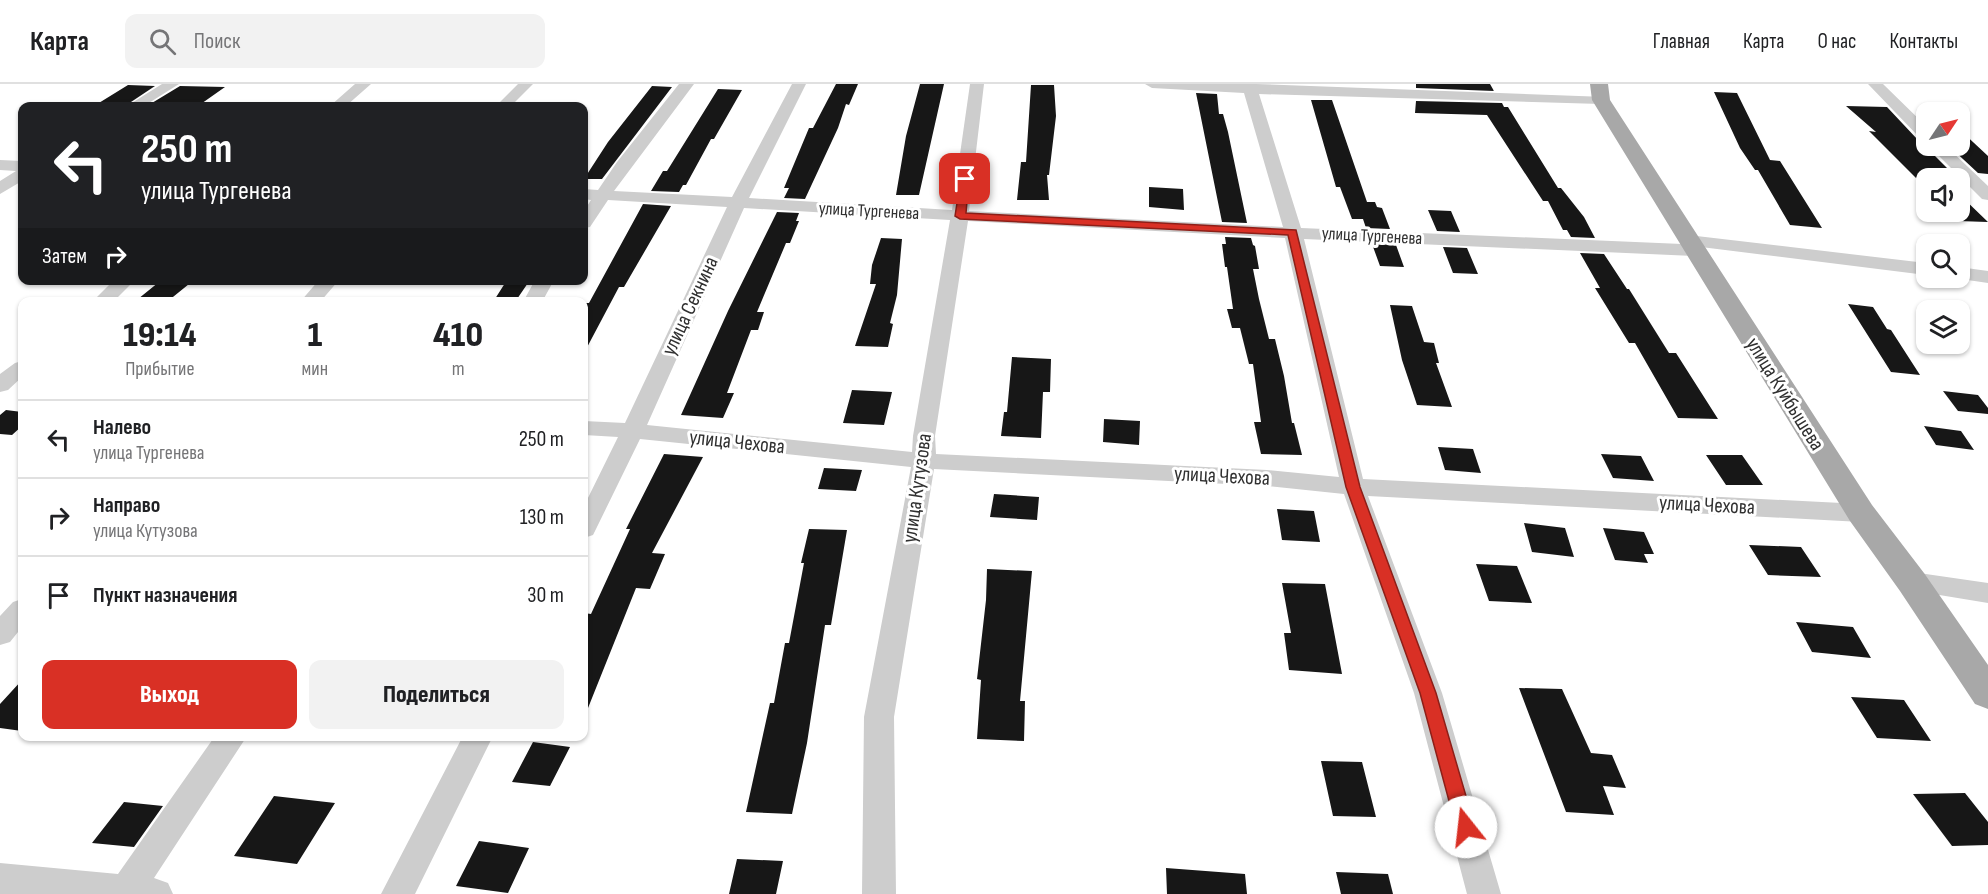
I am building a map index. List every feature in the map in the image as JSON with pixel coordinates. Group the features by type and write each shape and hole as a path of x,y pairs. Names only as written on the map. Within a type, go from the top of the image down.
{"main road":[{"name":"улица Куйбышева","path":"1600,92 1691,245 1861,513 1912,582 1988,694"}],"street":[{"path":"141,102 172,84"},
{"path":"342,102 364,84"},
{"path":"507,102 526,84"},
{"path":"588,217 622,165 687,84"},
{"name":"улица Секнина","path":"588,521 633,431 737,204 799,84"},
{"name":"улица Кутузова","path":"879,894 879,717 924,461 924,436 960,216 977,84"},
{"path":"1152,84 1600,92"},
{"path":"1875,84 1916,125"},
{"path":"1249,87 1293,232 1353,487 1428,693 1484,894"},
{"path":"1947,156 1988,195"},
{"path":"0,165 18,166"},
{"path":"0,189 18,177"},
{"name":"улица Тургенева","path":"588,194 1494,243 1691,245 1916,268"},
{"path":"1970,275 1988,277"},
{"path":"107,297 120,285"},
{"path":"314,297 325,285"},
{"path":"0,385 18,370"},
{"path":"0,385 18,387"},
{"name":"улица Чехова","path":"588,428 924,461 1267,478 1353,487 1861,513"},
{"path":"1912,582 1988,593"},
{"path":"0,634 18,614"},
{"path":"0,879 135,893 229,741"},
{"path":"398,894 475,741"}],"building":[{"path":"836,84 858,84 849,105 846,104 838,128 805,199 784,198 789,188 784,188 809,128 813,128"},
{"path":"920,84 944,84 919,195 896,195 906,136"},
{"path":"1416,84 1490,84 1494,91 1416,88"},
{"path":"128,85 155,86 131,102 100,102"},
{"path":"1031,85 1054,85 1056,116 1049,175 1047,175 1049,200 1017,200 1021,162 1026,162"},
{"path":"180,86 225,87 204,102 154,102"},
{"path":"652,86 672,87 602,179 588,179 588,173 608,142"},
{"path":"718,89 742,90 714,139 711,139 686,185 683,185 679,192 651,191 663,171 667,171"},
{"path":"1714,92 1737,93 1770,160 1780,161 1822,228 1790,225 1758,170 1755,170 1740,148"},
{"path":"1196,93 1217,94 1219,114 1223,114 1228,132 1247,223 1222,222"},
{"path":"1311,100 1332,100 1367,202 1375,202 1377,207 1382,208 1390,229 1366,228 1363,219 1352,219 1340,187 1336,187"},
{"path":"1416,101 1502,103 1504,107 1508,107 1558,188 1561,188 1584,217 1595,238 1571,237 1567,230 1563,230 1548,201 1543,201 1487,115 1415,113"},
{"path":"1846,106 1887,107 1916,138 1916,156 1935,156 1947,168 1916,168 1916,178 1869,131 1876,132"},
{"path":"1970,139 1988,156 1988,174 1978,173 1960,156 1970,156"},
{"path":"1149,187 1183,189 1184,210 1149,207"},
{"path":"643,204 671,206 624,287 619,287 588,345 589,303"},
{"path":"1970,205 1988,222 1970,221"},
{"path":"1428,210 1451,211 1460,232 1437,231"},
{"path":"777,212 799,213 796,221 799,221 790,243 786,243 757,312 764,312 758,330 751,330 727,393 734,393 723,418 681,415 728,311"},
{"path":"1225,237 1251,238 1255,246 1259,269 1253,269 1259,299 1269,339 1275,339 1292,423 1294,423 1302,455 1261,454 1254,422 1261,422 1253,364 1249,364 1240,328 1232,328 1227,309 1233,309 1222,244 1226,244"},
{"path":"881,238 902,239 897,295 890,323 893,324 888,347 855,346 876,284 870,284 872,265"},
{"path":"1372,244 1396,245 1404,267 1380,266"},
{"path":"1443,247 1467,248 1478,274 1453,273"},
{"path":"1580,253 1604,254 1669,353 1676,353 1718,419 1678,418 1635,343 1629,343 1595,288 1600,288"},
{"path":"155,285 188,285 173,297 140,297"},
{"path":"504,285 527,285 518,297 496,297"},
{"path":"1848,304 1873,307 1920,375 1891,372"},
{"path":"1390,305 1412,306 1424,342 1434,343 1439,363 1436,363 1452,407 1417,405 1402,360"},
{"path":"1012,357 1051,359 1050,392 1043,392 1041,438 1001,436 1004,412 1007,412"},
{"path":"852,390 892,392 884,425 843,423"},
{"path":"1943,391 1978,395 1988,408 1988,414 1958,411"},
{"path":"6,410 18,412 18,430 12,435 0,434 0,415"},
{"path":"1104,419 1140,421 1139,445 1103,442"},
{"path":"1924,426 1961,431 1974,450 1936,445"},
{"path":"1438,447 1473,449 1481,473 1445,470"},
{"path":"664,454 703,457 652,553 665,554 650,589 636,588 588,708 588,614 591,614 630,529 626,529"},
{"path":"1601,454 1641,456 1654,481 1613,478"},
{"path":"1706,455 1742,455 1763,485 1726,485"},
{"path":"824,468 862,470 856,491 818,489"},
{"path":"994,494 1039,497 1037,520 990,517"},
{"path":"1277,509 1314,511 1320,542 1282,540"},
{"path":"1524,523 1565,528 1574,557 1532,552"},
{"path":"1603,528 1644,532 1654,554 1644,554 1648,563 1615,560"},
{"path":"809,529 847,530 831,625 825,625 807,743 792,814 746,812 770,703 774,703 785,643 789,643 804,563 801,563"},
{"path":"1749,545 1801,547 1821,577 1768,575"},
{"path":"1476,564 1517,566 1532,603 1489,601"},
{"path":"987,569 1032,571 1020,701 1025,701 1024,741 977,739 981,680 977,679 986,600"},
{"path":"1282,583 1325,584 1342,674 1289,670 1284,633 1291,633"},
{"path":"1796,622 1853,627 1871,658 1812,652"},
{"path":"18,684 18,730 0,728 0,704"},
{"path":"1519,688 1562,689 1591,753 1612,755 1626,788 1603,786 1614,815 1566,812"},
{"path":"1851,697 1904,700 1931,741 1877,738"},
{"path":"533,742 570,747 550,786 512,782"},
{"path":"1321,761 1362,762 1376,817 1333,816"},
{"path":"1965,793 1988,822 1988,845 1952,846 1913,794"},
{"path":"274,796 335,803 297,864 234,856"},
{"path":"124,802 163,806 134,847 92,843"},
{"path":"479,841 529,848 508,893 456,886"},
{"path":"737,859 783,861 776,894 729,894"},
{"path":"1166,868 1245,874 1247,894 1167,894"},
{"path":"1336,872 1388,874 1393,894 1341,894"}],"route":[{"path":"965,179 960,216 1293,232 1353,487 1428,693 1466,827"}]}
